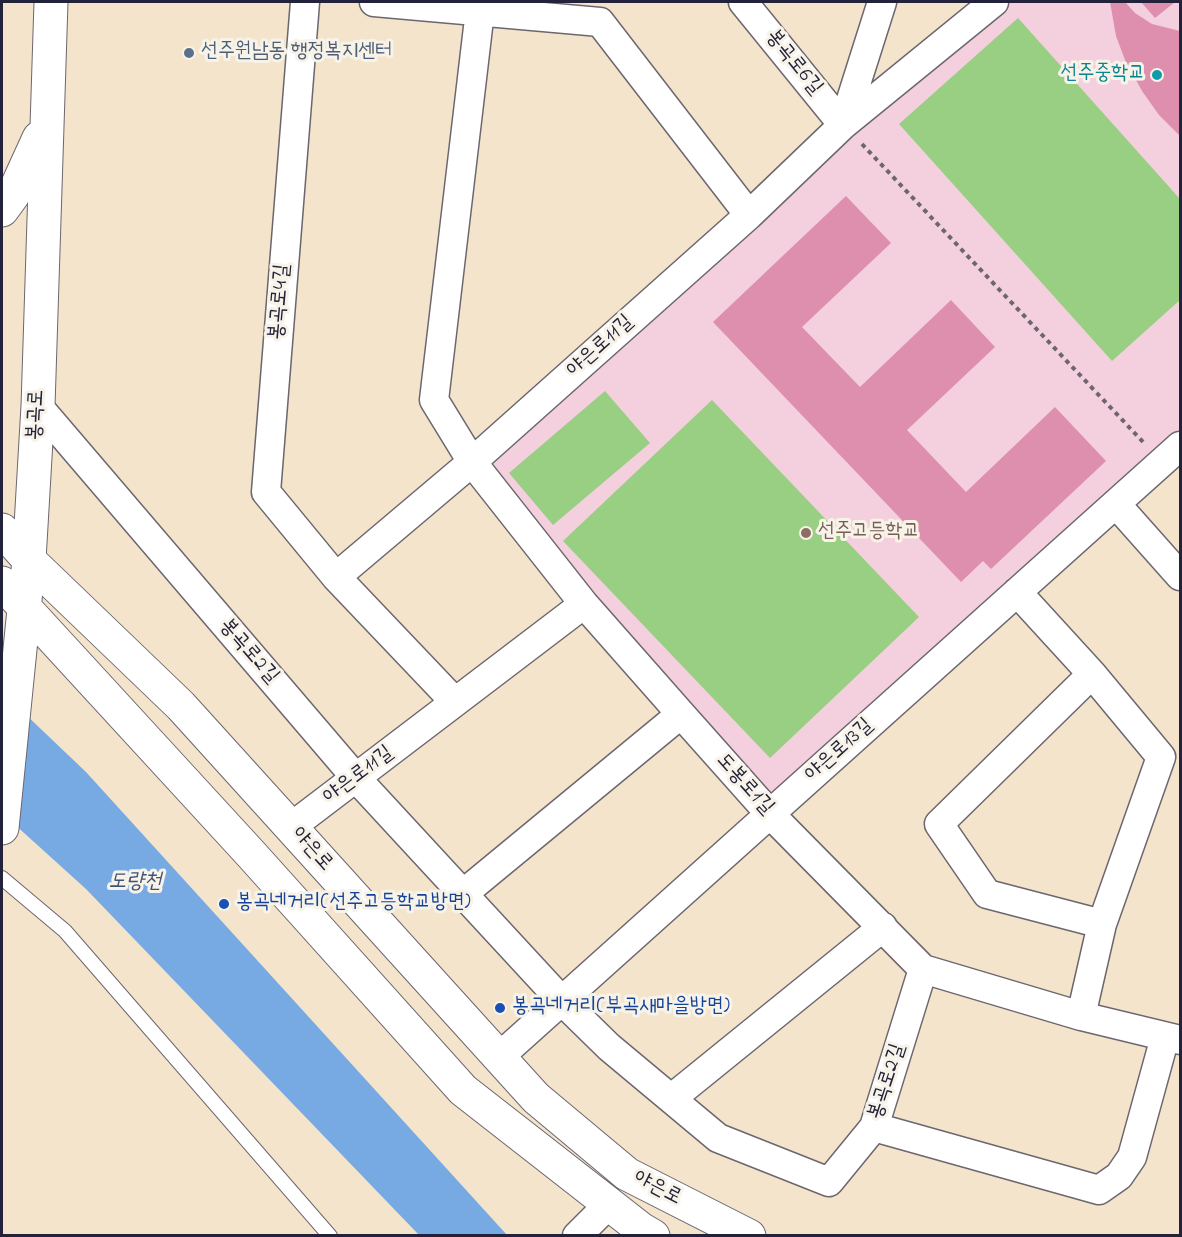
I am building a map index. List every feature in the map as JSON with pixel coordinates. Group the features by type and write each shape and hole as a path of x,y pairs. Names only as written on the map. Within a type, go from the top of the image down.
{"street":[{"name":"봉곡로","path":"2,828 29,560 38,406 45,126 51,2"},
{"name":"봉곡로4길","path":"305,2 266,492 336,577"},
{"path":"374,2 480,6 600,22 749,215"},
{"name":"봉곡로6길","path":"743,2 843,125"},
{"path":"843,125 882,2"},
{"name":"야은로11길","path":"336,577 472,462 749,215 843,125 994,2"},
{"path":"472,462 434,400 480,6"},
{"path":"2,210 13,195 45,126"},
{"name":"봉곡로2길","path":"38,406 356,778 562,1001 609,1047 718,1138 829,1182 873,1127 923,969"},
{"name":"야은로13길","path":"500,1057 1171,454"},
{"name":"도봉로1길","path":"472,462 584,604 681,714 770,814 923,969 1081,1016 1173,1039"},
{"path":"1116,504 1180,576"},
{"name":"야은로","path":"2,530 29,560 181,706 536,1098 627,1174 749,1236"},
{"path":"336,577 455,702"},
{"name":"야은로","path":"2,583 251,854 463,1090 653,1236"},
{"path":"1017,592 1092,674 1161,757 1102,924 1081,1016"},
{"name":"야은로11길","path":"291,827 584,604"},
{"path":"1092,674 939,824 987,894 1102,924"},
{"path":"464,893 681,714"},
{"path":"672,1098 883,927"},
{"path":"873,1127 1099,1190 1119,1176 1132,1157 1173,1039"},
{"path":"576,1236 609,1204"}],"lane":[{"path":"2,878 65,932 330,1236"}],"path":[{"path":"843,125 1171,454"}],"shaded area":[{"name":"선주고등학교","path":"994,2 1180,2 1180,446 770,814 472,462"}],"green space":[{"path":"1018,18 1180,199 1180,300 1112,361 899,124"},
{"path":"605,391 650,443 553,525 509,473"},
{"path":"712,400 919,617 770,758 563,541"}],"water":[{"name":"도량천","path":"2,692 86,772 507,1235 419,1235 86,889 2,813"}],"building":[{"name":"선주중학교","path":"1110,2 1125,2 1135,13 1152,24 1180,31 1180,136 1159,115 1142,91 1125,60 1116,36"},
{"path":"1141,2 1175,2 1155,18"},
{"path":"846,196 891,243 802,327 860,387 951,300 995,347 907,430 966,492 1055,407 1106,461 991,569 983,561 961,582 713,322"}],"place":[{"name":"선주원남동 행정복지센터","path":"189,53"},
{"name":"선주중학교","path":"1157,75"},
{"name":"선주고등학교","path":"806,533"},
{"name":"봉곡네거리(선주고등학교방면)","path":"224,904"},
{"name":"봉곡네거리(부곡새마을방면)","path":"500,1008"}]}
